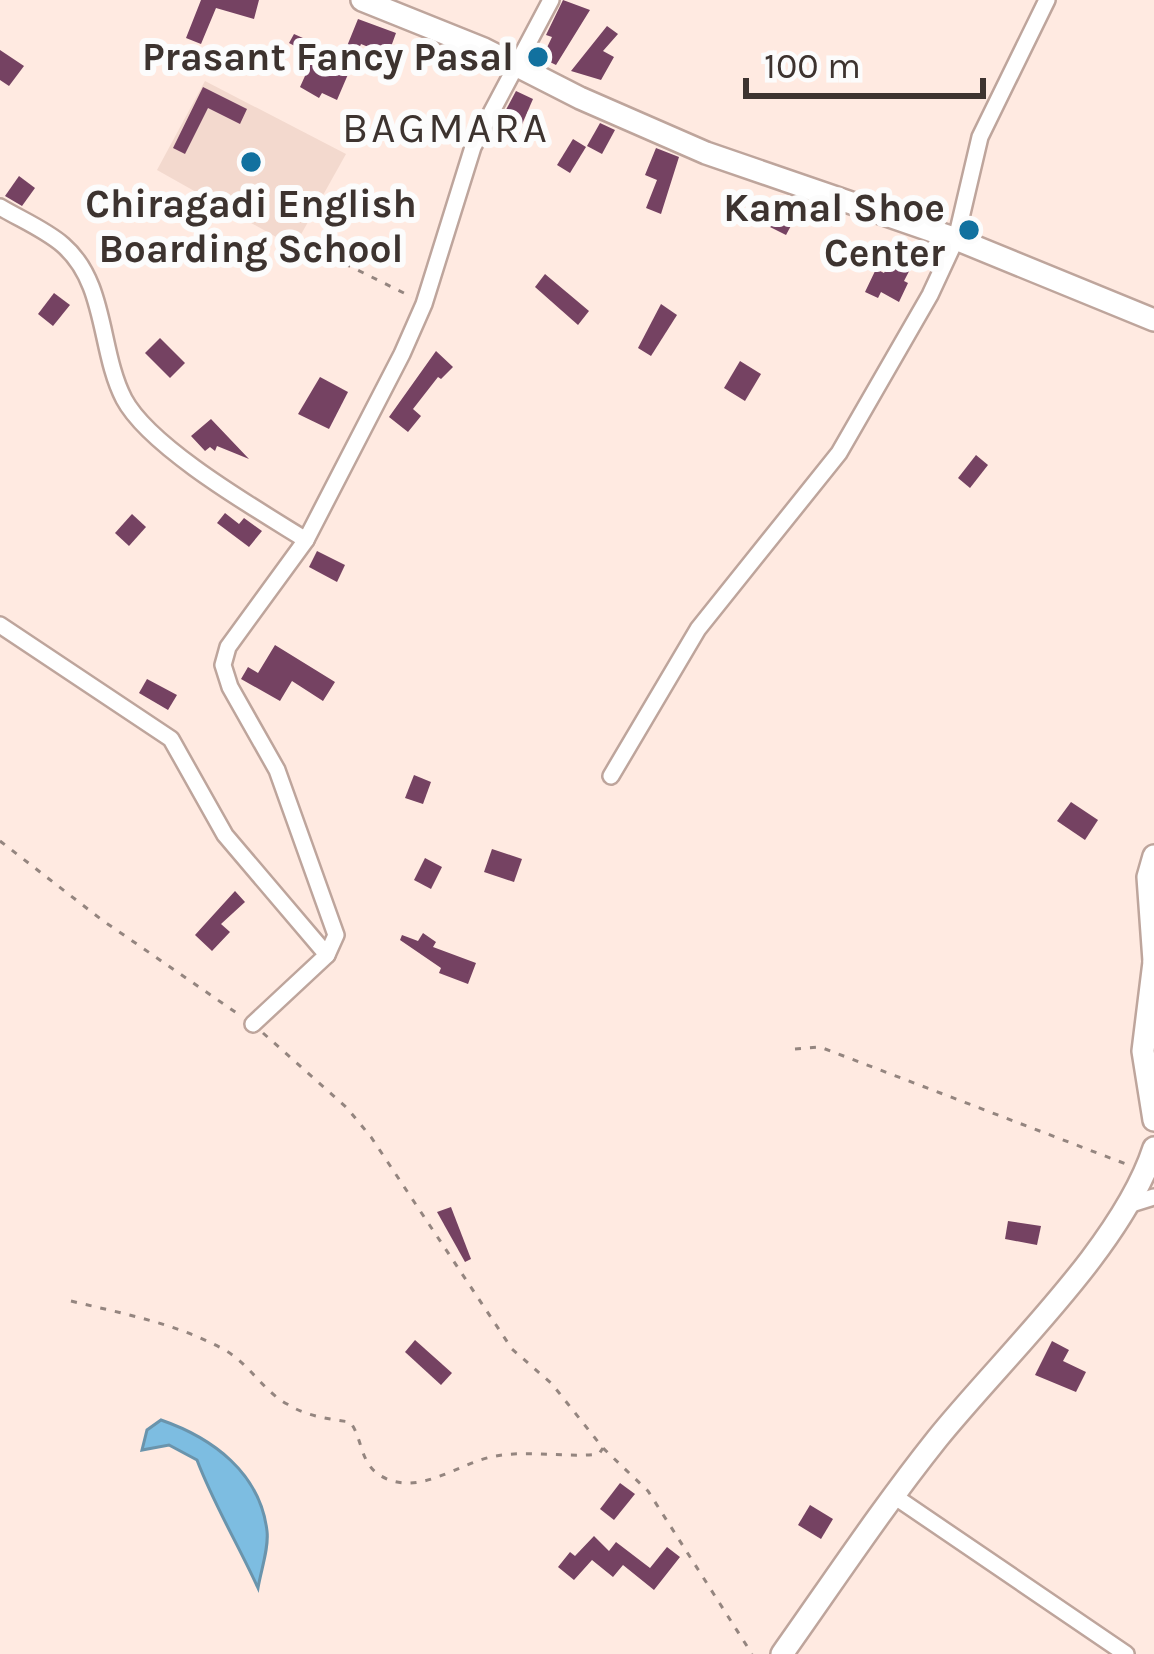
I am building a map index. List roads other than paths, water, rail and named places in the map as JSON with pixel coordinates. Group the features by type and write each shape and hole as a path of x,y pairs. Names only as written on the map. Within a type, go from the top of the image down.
{"main road":[{"path":"362,0 706,153 956,239 1154,320"},
{"path":"1154,856 1148,877 1154,961 1143,1051 1154,1120"},
{"path":"782,1654 894,1496 1128,1205 1154,1148"}],"street":[{"path":"253,1024 327,955 336,935 277,770 230,687 223,665 228,646 306,540 402,354 424,304 473,148 551,0"},
{"path":"611,776 698,629 839,453 930,295 956,239 980,137 1047,0"},
{"path":"0,207 64,246 77,262 94,295 125,402 145,424 208,479 306,540"},
{"path":"0,626 171,740 225,835 327,955"},
{"path":"1128,1205 1154,1197"},
{"path":"894,1496 1126,1654"}],"water":[{"path":"161,1420 216,1448 255,1492 267,1538 258,1588 197,1460 169,1445 142,1450 147,1430"}],"place":[{"name":"Prasant Fancy Pasal","path":"538,57"},
{"name":"Chiragadi English Boarding School","path":"251,162"},
{"name":"Kamal Shoe Center","path":"969,230"}],"district":[{"name":"BAGMARA","path":"446,128"}]}
